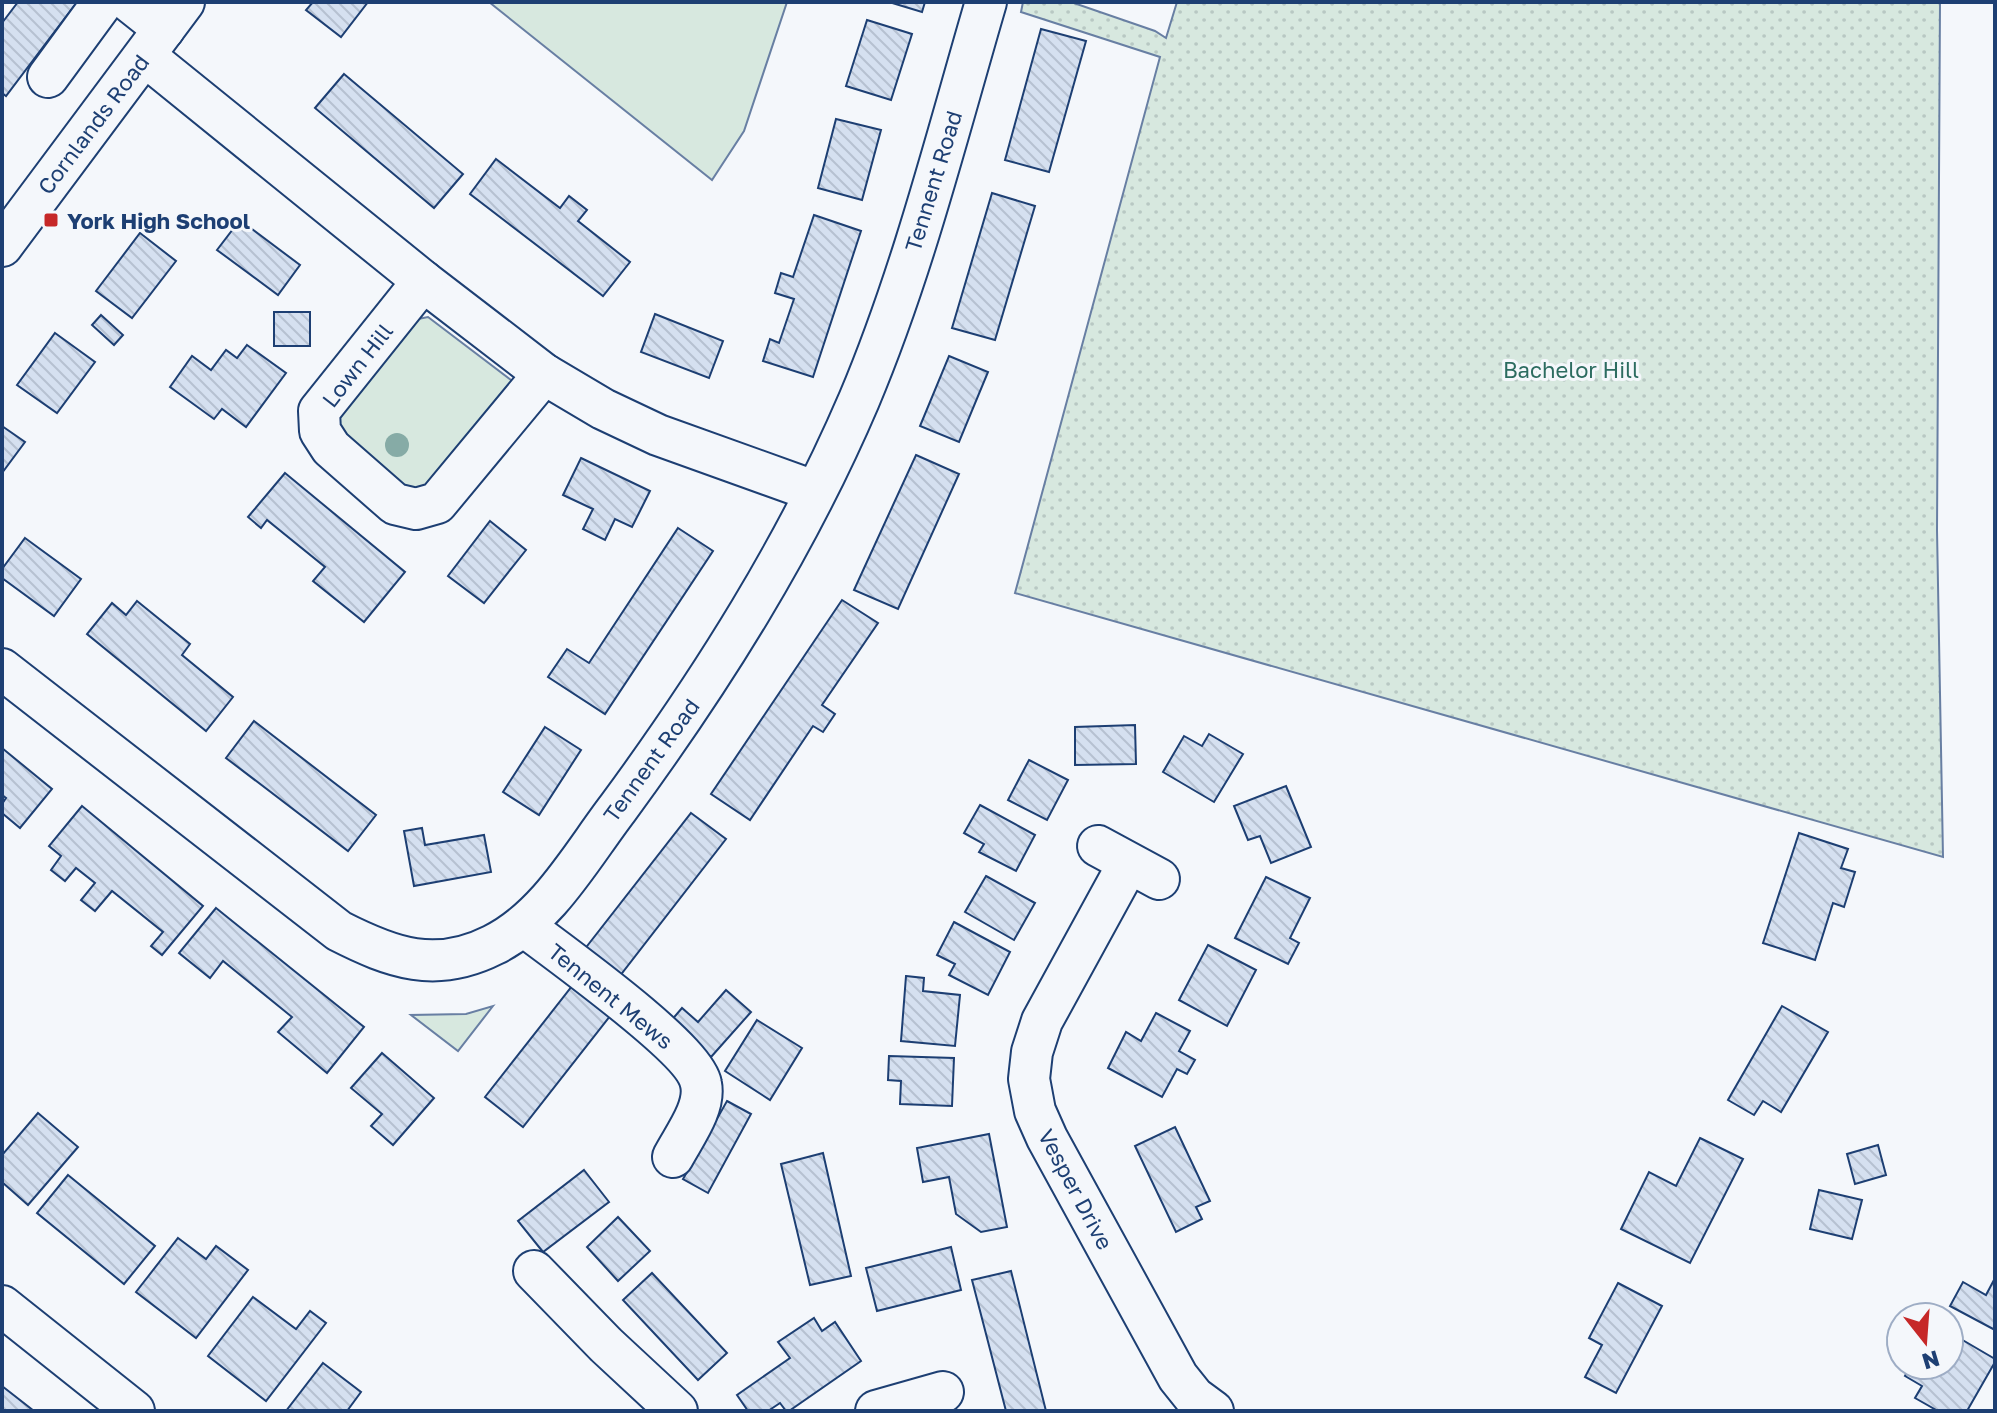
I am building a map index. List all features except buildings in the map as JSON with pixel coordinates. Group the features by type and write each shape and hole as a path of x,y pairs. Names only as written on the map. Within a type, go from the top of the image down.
{"street":[{"path":"48,77 103,2"},
{"path":"130,2 165,29 423,281 544,374 603,409 658,435 814,491"},
{"name":"Tennent Road","path":"2,669 339,931 382,953 419,961 457,958 492,946 524,926 557,890 654,758 721,661 770,580 859,400 886,330 921,226 986,2"},
{"name":"Cornlands Road","path":"2,246 165,29"},
{"name":"Lown Hill","path":"423,281 319,411 320,431 331,448 395,504 416,509 437,503 544,374"},
{"name":"Vesper Drive","path":"1128,863 1042,1021 1032,1052 1029,1079 1035,1111 1047,1138 1178,1377 1194,1397 1213,1411"},
{"name":"Tennent Mews","path":"524,926 672,1042 695,1068 701,1084 699,1107 673,1157"},
{"path":"534,1271 606,1345 677,1411"},
{"path":"2,1306 134,1411"},
{"path":"876,1411 943,1392"}],"green space":[{"path":"489,2 787,2 744,131 712,180"},
{"name":"Bachelor Hill","path":"1023,2 1071,2 1155,31 1166,38 1177,2 1940,2 1937,530 1943,857 1015,593 1160,57 1021,12"},
{"path":"428,317 511,380 513,398 425,497 406,497 334,435 330,414 413,320"},
{"path":"493,1006 458,1051 411,1015 466,1014"}],"place":[{"name":"York High School","path":"51,220"}]}
